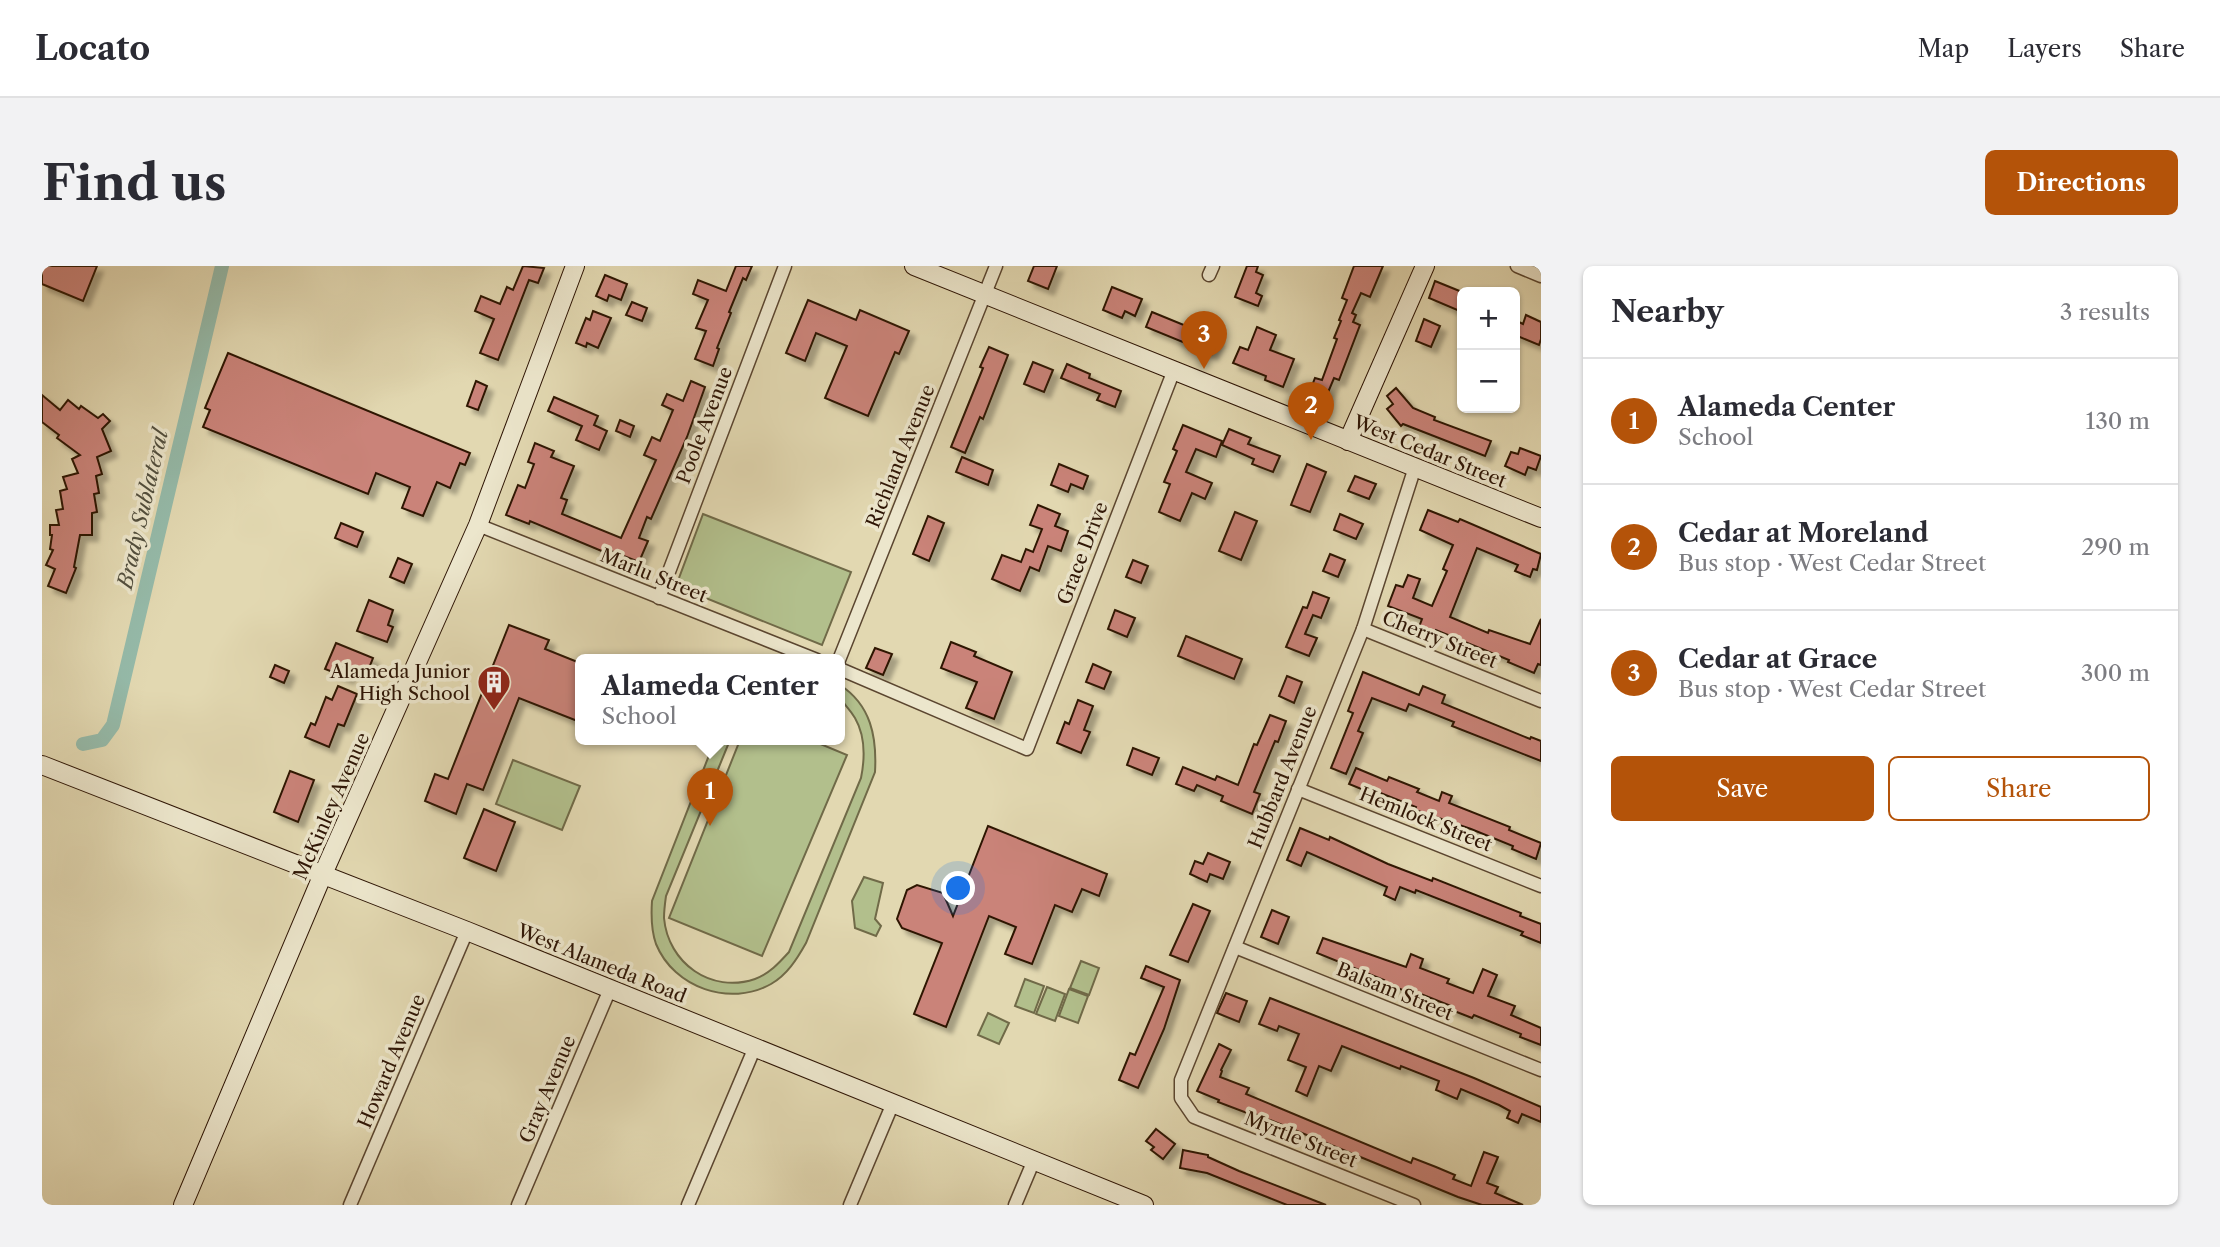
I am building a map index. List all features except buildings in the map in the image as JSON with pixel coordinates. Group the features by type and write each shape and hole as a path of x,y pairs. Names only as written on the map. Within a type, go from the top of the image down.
{"street":[{"name":"McKinley Avenue","path":"183,1205 323,874 478,525 575,266"},
{"name":"Poole Avenue","path":"659,598 785,266"},
{"name":"West Cedar Street","path":"914,266 1541,518"},
{"name":"Richland Avenue","path":"841,654 996,266"},
{"path":"1348,441 1426,266"},
{"path":"1517,266 1541,276"},
{"name":"Grace Drive","path":"845,672 1027,749 1174,370"},
{"name":"Hubbard Avenue","path":"1181,1098 1181,1080 1363,629 1415,467"},
{"name":"Marlu Street","path":"478,525 802,654"},
{"name":"Cherry Street","path":"1363,629 1541,701"},
{"name":"West Alameda Road","path":"42,765 467,931 1144,1205"},
{"name":"Hemlock Street","path":"1298,789 1541,886"},
{"name":"Howard Avenue","path":"351,1205 467,931"},
{"name":"Balsam Street","path":"1235,947 1541,1070"},
{"name":"Gray Avenue","path":"518,1205 610,989"},
{"path":"688,1205 755,1047"},
{"name":"Myrtle Street","path":"1181,1098 1194,1117 1414,1205"},
{"path":"850,1205 893,1102"},
{"path":"1016,1205 1034,1160"}],"green space":[{"path":"703,514 851,572 822,645 676,586"},
{"path":"845,689 859,702 870,723 875,746 875,772 806,943 795,961 782,976 755,991 721,993 689,982 664,959 656,944 652,901 713,745 728,745 666,896 664,918 674,949 694,971 723,982 739,983 765,974 789,952 861,778 863,740 855,718 845,704"},
{"path":"738,745 823,745 847,755 762,956 669,918"},
{"path":"513,760 580,786 562,830 496,804"},
{"path":"864,877 883,883 875,919 881,926 876,936 855,928 852,901"},
{"path":"1081,961 1099,968 1089,995 1070,988"},
{"path":"1025,979 1044,986 1034,1013 1015,1006"},
{"path":"1047,987 1065,994 1055,1021 1036,1014"},
{"path":"1069,989 1088,996 1078,1023 1059,1016"},
{"path":"988,1013 1009,1023 999,1044 978,1035"}],"waterway":[{"name":"Brady Sublateral","path":"83,744 102,740 113,725 222,266"}],"place":[{"name":"Cedar at Grace","path":"1204,369"},
{"name":"Cedar at Moreland","path":"1311,440"},
{"name":"Alameda Junior High School","path":"494,712"},
{"name":"Alameda Center","path":"710,826"}]}
